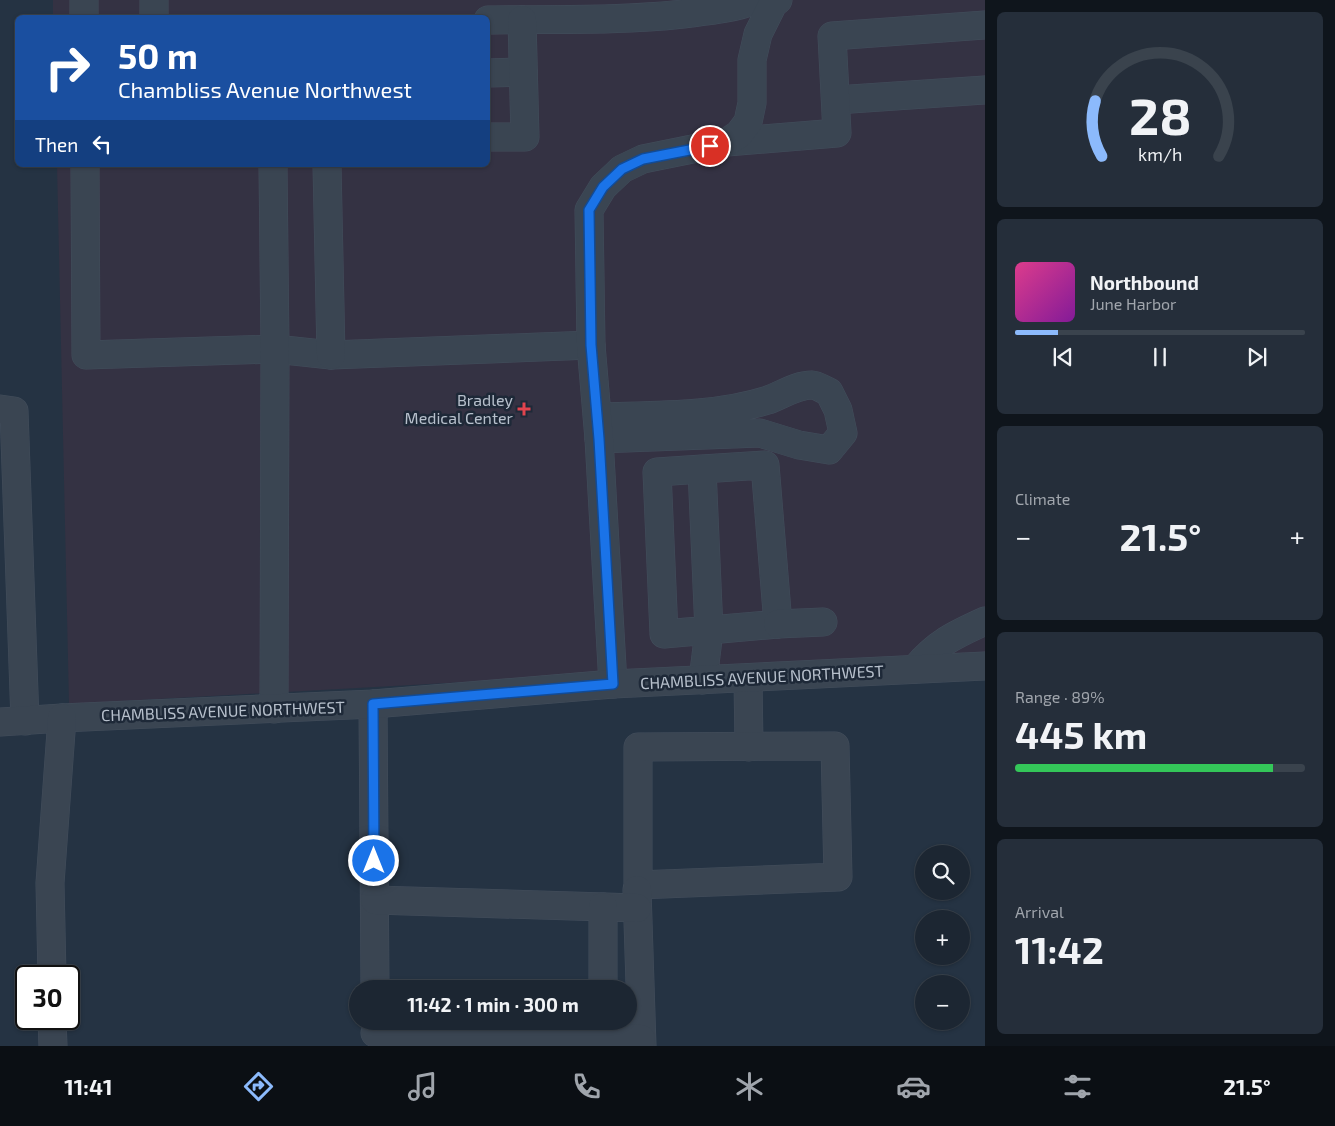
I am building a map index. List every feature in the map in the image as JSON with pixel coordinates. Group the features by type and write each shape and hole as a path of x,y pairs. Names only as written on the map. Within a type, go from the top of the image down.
{"street":[{"path":"84,0 84,15"},
{"path":"154,0 154,15"},
{"path":"490,20 648,18 704,12 746,4 755,0"},
{"path":"727,142 739,134 748,122 752,103 752,60 758,34 773,4 778,0"},
{"path":"490,138 525,137 522,20"},
{"path":"613,684 598,428 591,345 589,210 603,187 622,169 643,159 727,142 837,133 832,36 985,24"},
{"path":"490,72 523,72"},
{"path":"836,100 985,90"},
{"path":"85,167 86,355 275,349 331,355 591,345"},
{"path":"273,167 275,349 274,709"},
{"path":"327,167 331,355"},
{"path":"812,385 829,392 838,410 843,433 829,450 799,445 760,433 598,428 747,406 788,391 812,385"},
{"path":"0,409 14,411 12,722"},
{"path":"778,624 765,465 657,472 664,634 822,622"},
{"path":"702,469 709,631 703,680"},
{"path":"915,669 928,653 950,637 985,621"},
{"name":"CHAMBLISS AVENUE NORTHWEST","path":"12,722 62,718 373,704 613,684 985,666"},
{"path":"748,678 749,747"},
{"path":"373,704 375,980"},
{"path":"52,965 50,883 62,718"},
{"path":"375,900 603,907 637,897 838,877 835,746 638,747 637,897 641,1042 603,1030 375,1033"},
{"path":"603,907 603,980"},
{"path":"52,1030 53,1046"}],"shaded area":[{"name":"Bradley Medical Center","path":"53,0 985,0 985,653 69,704 57,167 490,167 490,15 53,15"}],"place":[{"name":"Bradley Medical Center","path":"524,409"}],"route":[{"path":"374,861 373,704 613,684 598,417 591,345 589,210 603,187 622,169 643,159 710,146"}]}
